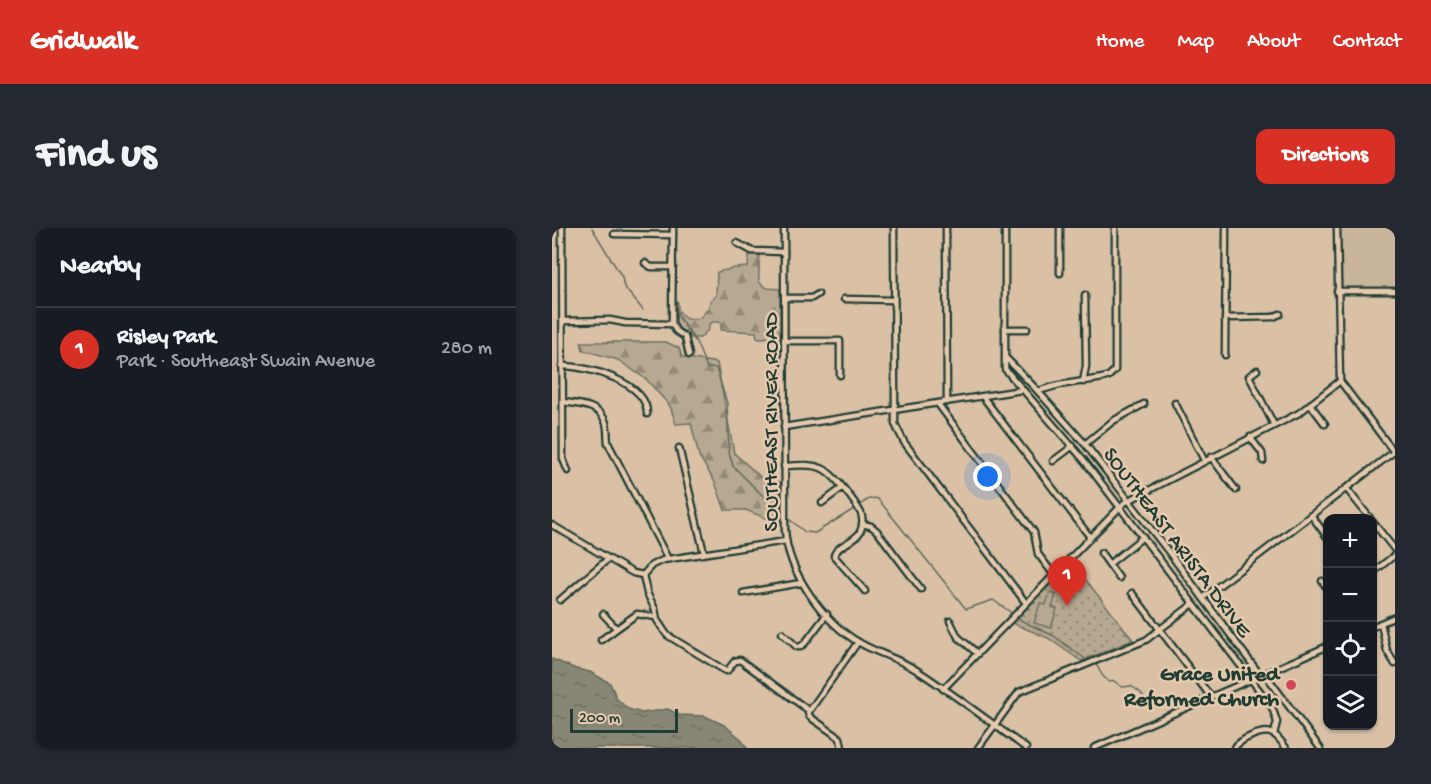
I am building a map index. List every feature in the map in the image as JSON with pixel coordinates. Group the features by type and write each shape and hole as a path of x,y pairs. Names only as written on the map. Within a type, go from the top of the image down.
{"street":[{"path":"562,228 563,459 568,471"},
{"path":"673,228 672,324 685,338 688,355"},
{"name":"SOUTHEAST RIVER ROAD","path":"784,228 786,541 801,583 826,614 858,642 912,667 1026,748"},
{"path":"894,228 895,424 904,442 1026,603"},
{"path":"946,228 947,402"},
{"path":"1005,228 1006,358"},
{"path":"1060,228 1060,273"},
{"path":"1038,391 1107,377 1116,367 1115,228"},
{"path":"1225,355 1226,228"},
{"path":"1203,598 1394,452 1340,381 1337,228"},
{"path":"614,234 673,236"},
{"path":"737,243 752,251 784,252"},
{"path":"645,263 651,267 673,267"},
{"path":"1337,291 1395,291"},
{"path":"785,298 812,298 818,294"},
{"path":"1083,382 1086,366 1085,295"},
{"path":"844,299 894,300"},
{"path":"1225,318 1273,317 1280,314"},
{"path":"563,321 610,320 625,323 672,324"},
{"path":"1005,329 1028,329"},
{"path":"784,341 840,341 840,375"},
{"name":"SOUTHEAST ARISTA DRIVE","path":"1006,358 1005,369 1072,446 1272,707 1277,722 1274,734"},
{"name":"SOUTHEAST ARISTA DRIVE","path":"1006,358 1085,444 1258,672 1268,678 1320,748"},
{"path":"562,366 590,369 615,378 637,394 647,407 646,414"},
{"path":"1257,370 1249,376 1274,425"},
{"path":"943,689 1119,506 1204,460 1299,413 1340,381"},
{"path":"784,427 1022,390"},
{"path":"982,397 1090,537"},
{"path":"563,402 590,407 602,416 611,450 668,559"},
{"path":"1175,403 1204,460"},
{"path":"938,404 1034,532 1038,554 1054,575"},
{"path":"1085,444 1113,421 1144,404"},
{"path":"1310,404 1325,424"},
{"path":"1250,437 1262,453 1263,460"},
{"path":"1053,461 1072,446"},
{"path":"679,448 704,553"},
{"path":"1211,457 1236,490"},
{"path":"784,466 821,467 831,474 860,512 862,524 857,537 834,553 836,560 865,591"},
{"path":"822,503 842,488"},
{"path":"1346,488 1366,514"},
{"path":"1311,515 1323,531"},
{"path":"862,524 871,526 877,531 921,589"},
{"path":"552,525 633,573 643,575"},
{"path":"1377,527 1395,549"},
{"path":"1109,564 1143,537"},
{"path":"643,575 656,563 668,559 786,541"},
{"path":"1101,553 1119,578"},
{"path":"1377,569 1395,555"},
{"path":"560,600 609,558"},
{"path":"643,575 656,617 667,635 728,671 737,659 740,660 808,710 810,717 840,738 842,748"},
{"path":"743,593 801,583"},
{"path":"1132,592 1211,697"},
{"path":"978,748 1010,702 1024,689 1135,645 1161,630 1193,604"},
{"path":"603,614 616,628"},
{"path":"602,640 637,614 656,617"},
{"path":"782,633 797,647 800,647 806,643 826,614"},
{"path":"1377,625 1395,617"},
{"path":"950,621 958,637 977,653"},
{"path":"1381,623 1388,655 1395,664"},
{"path":"808,710 858,642"},
{"path":"1094,748 1323,648"},
{"path":"1234,748 1241,741 1269,732 1274,734 1286,748"}],"shaded area":[{"path":"1340,228 1395,228 1395,287 1340,287"}],"green space":[{"path":"759,254 759,282 767,288 780,289 780,337 757,338 756,332 721,330 721,322 709,324 709,329 700,338 690,338 689,330 682,332 679,329 675,318 674,302 678,302 678,310 686,319 700,318 709,307 710,301 716,296 717,272 748,267 749,255"},
{"path":"581,342 666,342 679,348 682,357 717,363 734,453 765,481 780,482 780,524 746,510 725,510 715,482 699,456 691,423 676,424 670,406 647,380 618,360 583,350"},
{"path":"1071,561 1133,640 1081,661 1048,638 1012,623"},
{"path":"1050,592 1056,595 1052,607 1057,609 1051,628 1034,623 1040,603 1046,605"}],"water":[{"path":"552,659 590,672 610,683 617,699 628,709 642,713 668,709 679,715 705,716 724,725 740,738 747,748 552,748"}],"waterway":[{"path":"592,228 622,277 624,287 643,310"},
{"path":"676,311 696,342 707,368 716,368 727,403 729,453 733,466 777,510"},
{"path":"859,505 870,499 878,499 966,609 993,600 1012,613"},
{"path":"790,520 805,532 815,533 854,509"},
{"path":"1016,618 1054,636 1084,658"},
{"path":"1096,664 1109,682 1114,681 1122,687 1131,686 1140,692 1151,706"}],"place":[{"name":"Risley Park","path":"1067,606"},
{"name":"Grace United Reformed Church","path":"1291,685"}]}
